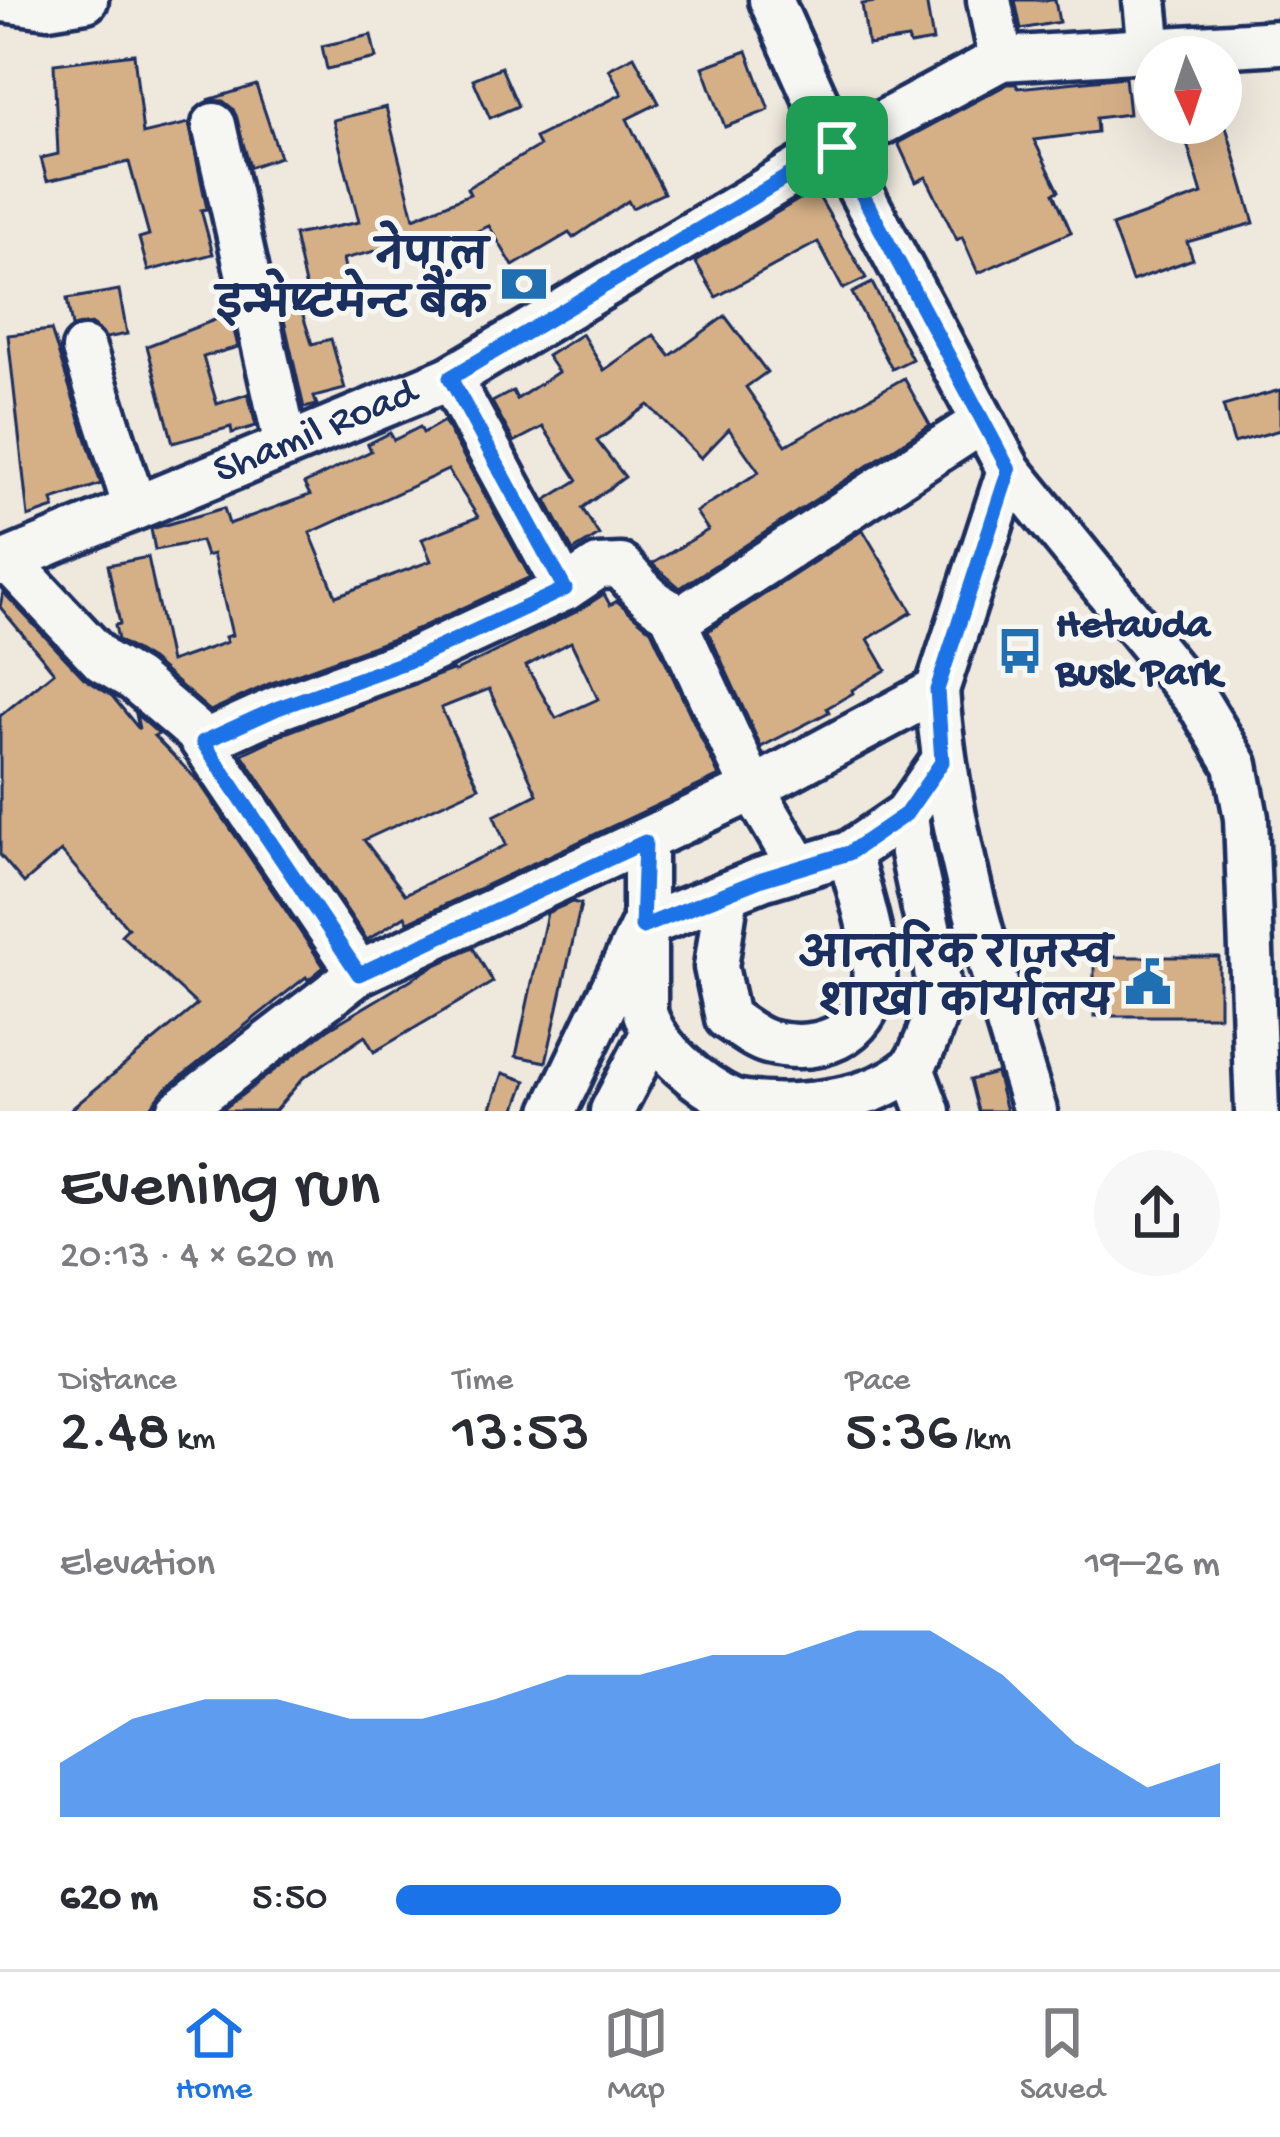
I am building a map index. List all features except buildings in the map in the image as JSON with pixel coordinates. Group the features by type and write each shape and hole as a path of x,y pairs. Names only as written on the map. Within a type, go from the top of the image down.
{"street":[{"path":"2,0 48,6 86,0"},
{"path":"771,0 837,147 1009,470 1198,702 1236,765 1246,818 1257,1111"},
{"path":"989,0 1001,59"},
{"path":"1144,0 1148,36"},
{"name":"Shamil Road","path":"1242,44 1280,42"},
{"name":"Shamil Road","path":"4,562 450,378 837,147 1001,59 1134,51"},
{"path":"214,125 286,445"},
{"path":"84,349 135,508"},
{"path":"450,378 565,589"},
{"path":"670,614 684,616 717,598 982,422"},
{"path":"1009,470 937,690 942,762 974,916 1034,1111"},
{"path":"4,562 103,661 135,680 203,742 359,974"},
{"path":"203,742 278,708 414,659 565,589 598,567 621,566 670,614 753,789 799,867"},
{"path":"179,1111 359,974 753,789 937,690"},
{"path":"554,1111 642,927 799,867 849,853 906,814 942,762"},
{"path":"645,842 645,1013 652,1034 732,1106 780,1110 828,1105 869,1093 912,1068 929,1035 939,990 911,862 906,814"},
{"path":"727,893 716,967 728,1018 764,1041 811,1047 850,1033 874,981 868,926 849,853"},
{"path":"612,1111 652,1034"},
{"path":"912,1068 928,1111"}],"place":[{"name":"नेपाल इन्भेष्टमेन्ट बैंक","path":"524,284"},
{"name":"Hetauda Busk Park","path":"1020,651"},
{"name":"आन्तरिक राजस्व शाखा कार्यालय","path":"1148,982"}],"route":[{"path":"837,147 1009,470 937,690 942,762 906,814 849,853 762,879 642,927 645,842 359,974 203,742 278,708 414,659 565,589 450,378 837,147"}]}
